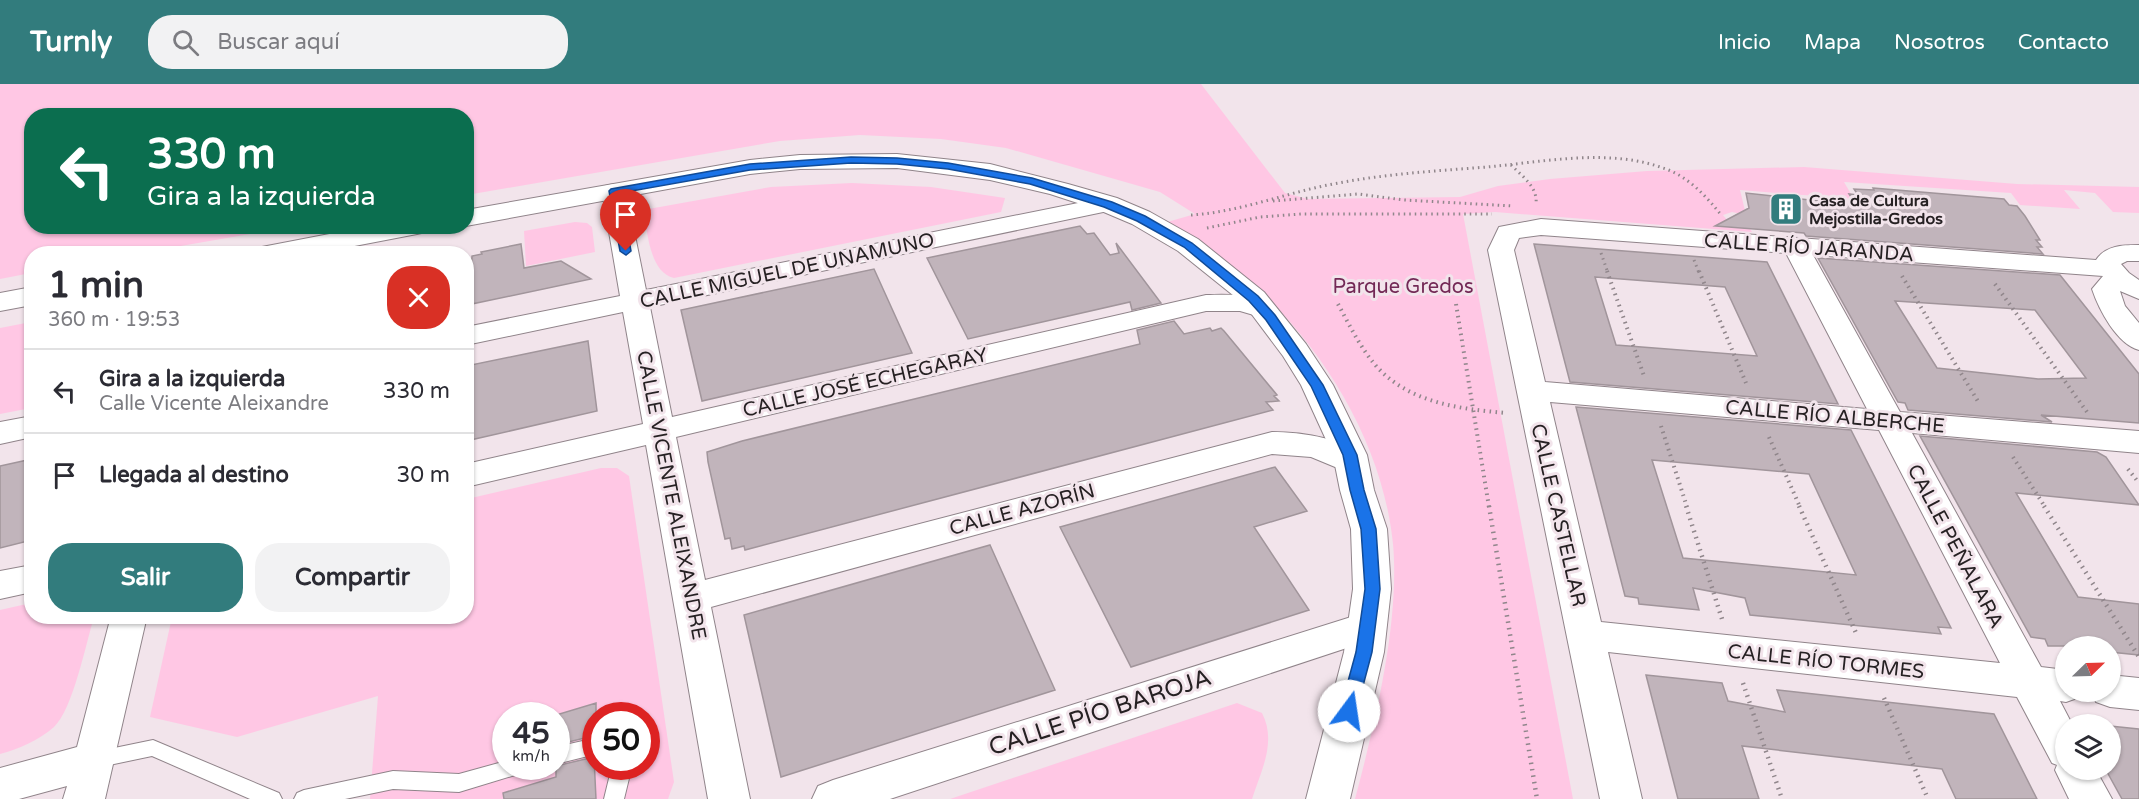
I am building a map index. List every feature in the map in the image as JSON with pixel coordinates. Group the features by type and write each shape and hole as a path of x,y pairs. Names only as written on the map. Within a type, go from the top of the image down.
{"main road":[{"path":"474,217 750,167 851,160 897,161 948,166 1032,181 1108,204 1141,218 1188,245 1254,298 1317,385 1337,425 1352,463 1369,529 1372,589 1364,652 1328,799"},
{"path":"310,246 374,234"},
{"path":"0,302 24,298"}],"street":[{"path":"1032,181 1044,194 1044,206 1036,218"},
{"name":"CALLE VICENTE ALEIXANDRE","path":"615,191 729,799"},
{"name":"CALLE MIGUEL DE UNAMUNO","path":"474,334 1108,204"},
{"name":"CALLE RÍO JARANDA","path":"1508,232 1538,219 1593,231 1977,259 2122,280"},
{"name":"CALLE CASTELLAR","path":"1508,232 1501,250 1622,799"},
{"name":"CALLE PEÑALARA","path":"1795,246 2055,730"},
{"path":"2139,253 2122,253 2112,256 2108,262 2122,280 2106,289 2112,308 2139,341"},
{"name":"CALLE JOSÉ ECHEGARAY","path":"474,474 1206,303 1242,303 1264,310"},
{"name":"CALLE RÍO ALBERCHE","path":"1534,403 1653,401 2139,442"},
{"path":"0,433 24,428"},
{"name":"CALLE AZORÍN","path":"691,598 1272,443 1297,442 1327,449 1352,463"},
{"path":"0,585 24,580"},
{"path":"84,799 127,624"},
{"name":"CALLE PÍO BAROJA","path":"833,799 1367,627"},
{"name":"CALLE RÍO TORMES","path":"1586,635 2055,685"},
{"path":"2121,692 2139,694"},
{"path":"0,786 94,760"},
{"path":"2081,780 2091,799"}],"lane":[{"path":"94,760 153,748 272,799"},
{"path":"304,799 393,780 459,783 492,773"},
{"path":"614,799 619,780"}],"path":[{"path":"1141,218 1148,214 1158,213 1206,215 1234,211 1332,184 1425,171 1603,160 1632,161 1663,167 1687,180 1702,192 1742,242"},
{"path":"1510,165 1527,180 1538,196 1538,219"},
{"path":"1263,202 1358,194 1404,200 1519,207 1538,219"},
{"path":"1199,230 1260,217 1301,214 1491,214 1538,219"},
{"path":"1593,231 1653,401 1732,651 1782,799"},
{"path":"1685,237 1757,410 1928,799"},
{"path":"1977,259 2139,483"},
{"path":"1338,304 1359,341 1383,374 1416,396 1446,406 1473,410 1534,403"},
{"path":"1456,304 1537,799"}],"green space":[{"name":"Parque Gredos","path":"0,84 1201,84 1285,193 1308,199 1460,197 1498,186 1550,179 1647,171 1804,167 2017,184 2139,187 2139,213 2113,212 2095,193 2064,190 2080,209 2020,205 2011,193 1844,182 1854,199 1740,190 1746,215 1732,212 1723,215 1727,220 1747,224 1752,232 1495,212 1463,214 1573,799 1355,799 1378,706 1393,606 1393,544 1387,507 1377,471 1364,436 1347,402 1305,339 1254,285 1164,223 1195,214 1160,192 1006,148 941,139 860,135 780,141 474,194 474,108 24,108 24,234 250,234 180,246 24,246 24,274 0,279"},
{"path":"852,183 931,187 1005,198 1001,212 674,278 659,268 651,250 643,210 771,187"},
{"path":"575,222 587,223 592,227 595,252 526,266 524,231"},
{"path":"24,323 24,409 0,414 0,328"},
{"path":"601,468 617,468 629,476 674,782 668,799 370,799 378,696 237,737 150,717 170,624 474,624 474,497"},
{"path":"24,605 24,624 92,624 73,691 61,718 54,727 35,740 0,754 0,610"},
{"path":"1237,703 1262,713 1268,735 1266,756 1252,799 950,799"}],"building":[{"path":"1873,188 2004,199 2009,205 2017,206 2025,216 2040,240 2036,240 2042,247 2037,247 2043,254 1806,236 1804,233 1715,226 1749,208 1746,193 1856,205 1849,194 1858,195 1854,189 1874,190"},
{"path":"1080,226 1087,234 1094,233 1110,255 1119,253 1116,243 1161,303 1132,310 1130,302 968,339 927,258"},
{"path":"521,244 524,268 561,261 591,279 474,304 474,256 482,254 481,252"},
{"path":"1534,244 1767,262 1838,404 1570,382","holes":["1595,277 1725,287 1757,356 1616,345"]},
{"path":"1818,258 2060,275 2139,374 2139,423 2041,415 2052,422 1908,410 1905,403 1898,402","holes":["1895,301 2035,310 2086,378 2038,379 1937,368"]},
{"path":"874,269 912,353 702,401 681,310"},
{"path":"1174,321 1184,334 1221,328 1277,395 1274,396 1279,401 1266,402 1273,410 745,550 744,546 732,549 730,538 725,539 707,452 742,441 1140,344 1137,330"},
{"path":"588,341 597,411 474,439 474,364"},
{"path":"1576,407 1851,430 1951,628 1938,627 1941,634 1750,615 1745,598 1693,588 1699,610 1639,604 1638,598 1625,596","holes":["1652,460 1809,474 1856,575 1683,558"]},
{"path":"1920,436 2097,452 2106,457 2139,505 2016,493 2078,597 2139,604 2139,655 2121,653 2121,636 2055,636 2055,646 2048,646 2045,639 2031,637"},
{"path":"24,461 24,542 0,548 0,466"},
{"path":"1275,467 1307,511 1254,527 1309,610 1131,667 1060,527"},
{"path":"990,545 1055,690 781,777 744,615"},
{"path":"1646,675 1722,683 1728,701 1785,712 1777,690 1994,714 2037,799 1956,799 1942,769 1742,746 1759,799 1678,799"},
{"path":"582,707 582,739 570,742 570,711"},
{"path":"2121,727 2139,729 2139,799 2122,799 2112,780 2121,780"},
{"path":"582,760 582,780 595,780 596,799 504,799 503,793 546,780 570,780 570,763"}],"place":[{"name":"Casa de Cultura Mejostilla-Gredos","path":"1786,209"}],"route":[{"path":"626,251 615,191 750,167 851,160 897,161 948,166 1032,181 1108,204 1141,218 1188,245 1254,298 1271,318 1317,385 1350,455 1357,490 1369,529 1372,589 1364,652 1349,711"}]}
